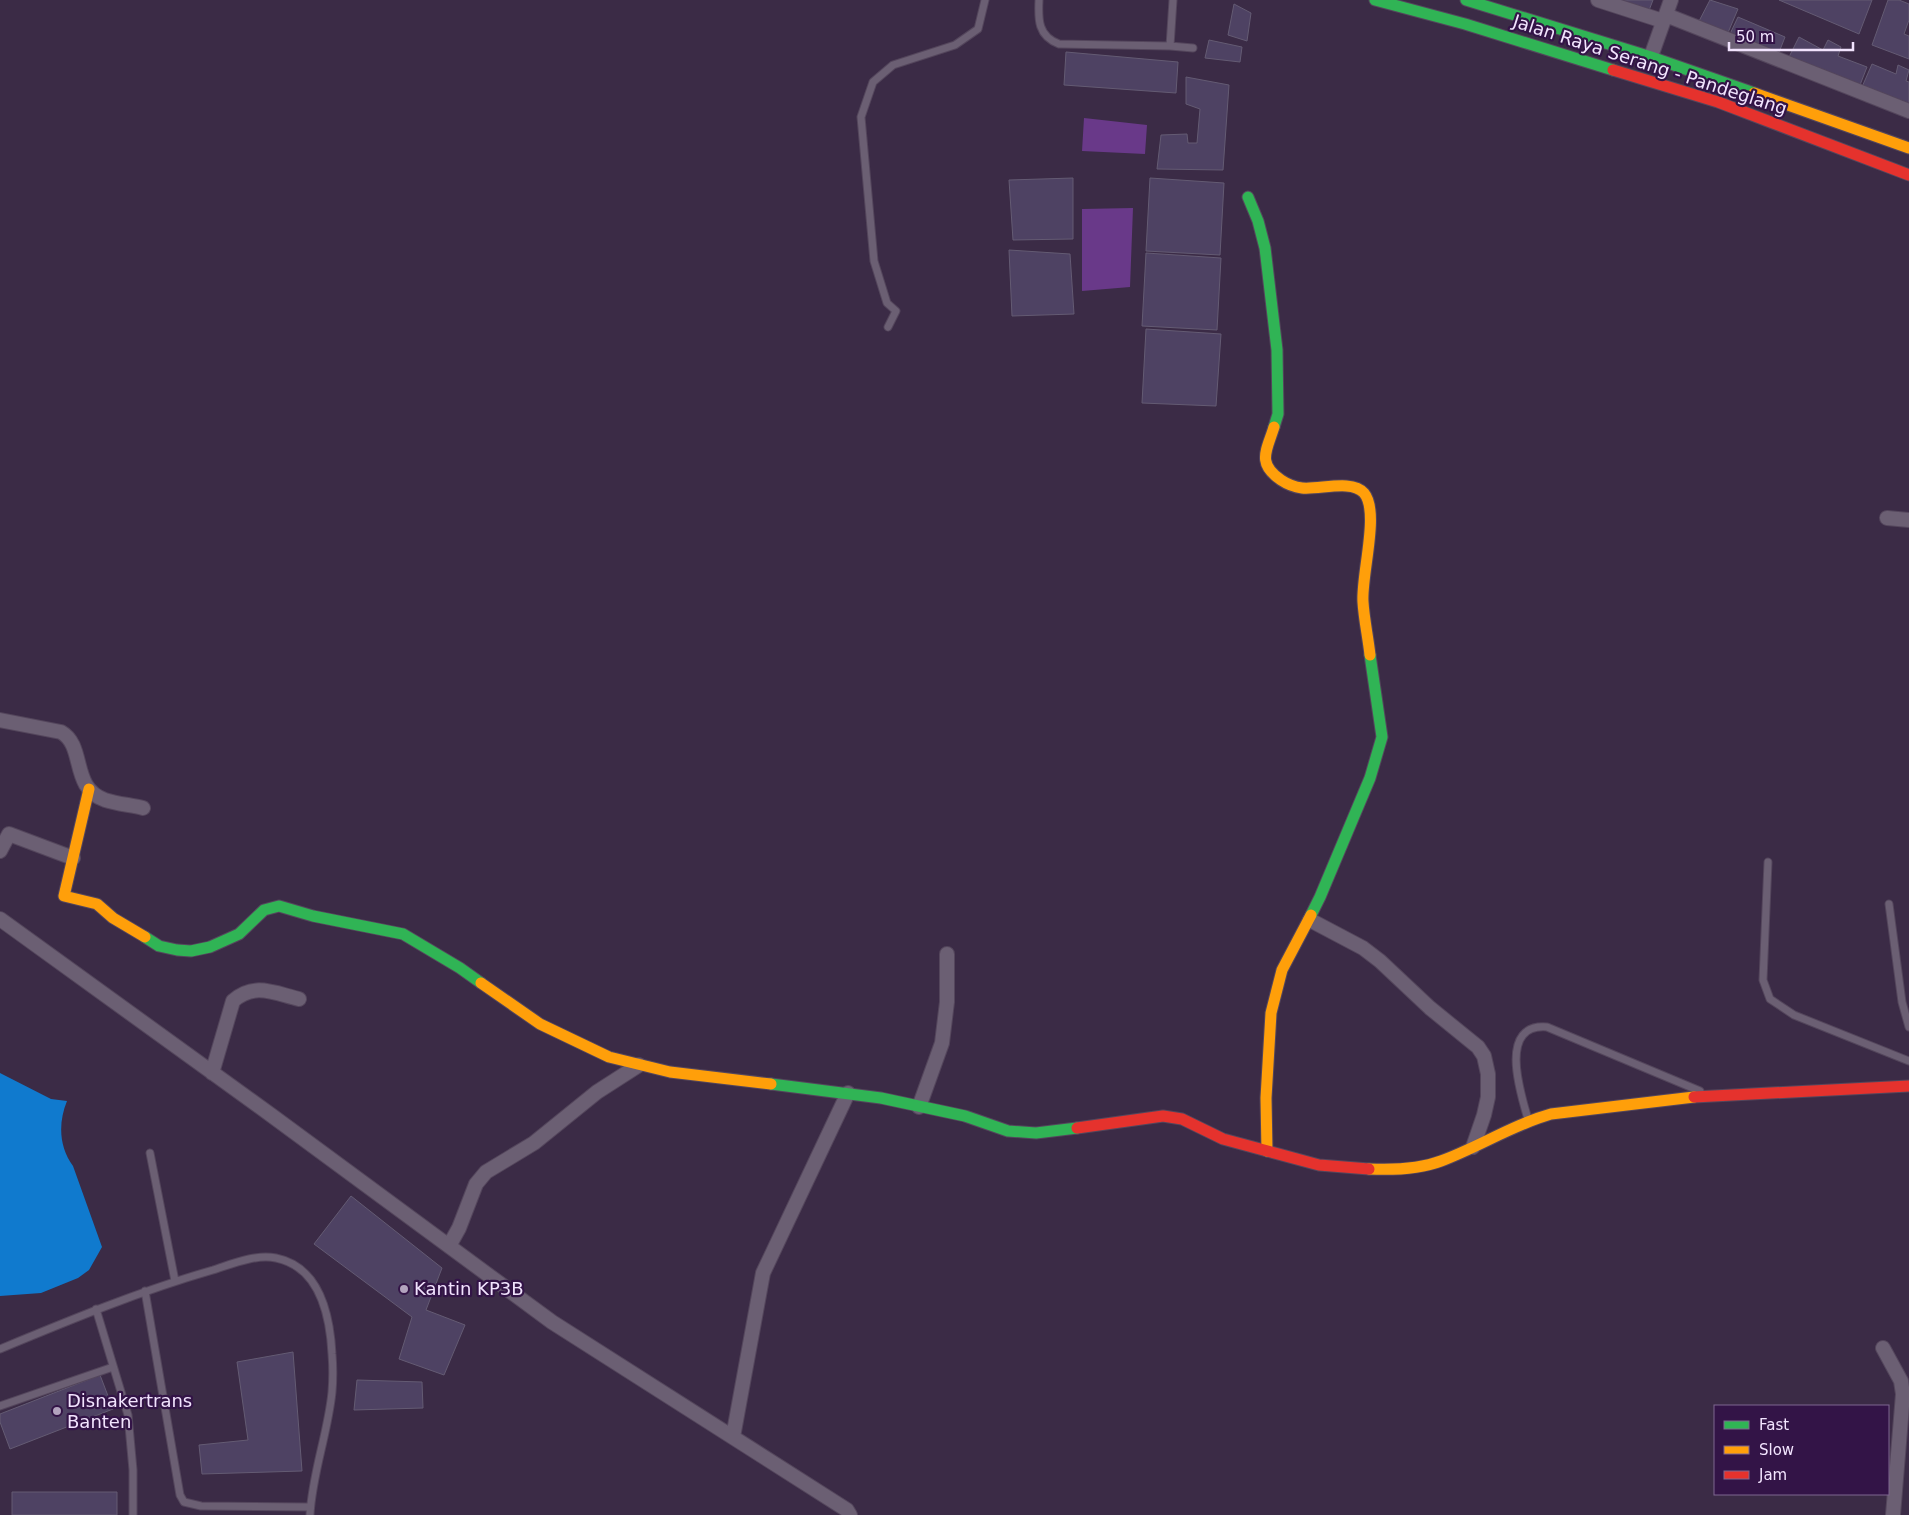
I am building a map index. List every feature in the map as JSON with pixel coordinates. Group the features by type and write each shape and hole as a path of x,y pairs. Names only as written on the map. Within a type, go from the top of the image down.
{"main road":[{"name":"Jalan Raya Serang - Pandeglang","path":"1375,0 1465,24 1734,108 1909,175"},
{"name":"Jalan Raya Serang - Pandeglang","path":"1471,2 1651,57 1909,148"},
{"path":"1465,24 1471,2"},
{"path":"1248,196 1258,221 1265,248 1278,350 1278,414 1265,457 1268,470 1285,483 1302,488 1344,485 1358,488 1368,497 1371,509 1363,580 1363,602 1382,737 1370,778 1310,920 1282,970 1271,1013 1266,1098 1267,1152"},
{"path":"89,789 64,896 97,904 112,918 159,946 191,951 210,947 239,934 264,910 279,906 313,916 403,934 460,968 540,1024 610,1057 670,1072 823,1092 848,1093 965,1116 1008,1131 1036,1133 1163,1116 1173,1117 1223,1139 1267,1152 1319,1165 1375,1169 1423,1166 1441,1161 1529,1120 1551,1114 1709,1095 1909,1086"}],"street":[{"path":"1598,0 1664,18 1909,111"},
{"path":"1644,80 1671,0"},
{"path":"1887,518 1909,520"},
{"path":"0,720 61,732 66,735 85,786 104,800 143,808"},
{"path":"0,851 9,834 73,858"},
{"path":"0,919 552,1322 847,1510 850,1515"},
{"path":"1310,920 1363,948 1380,961 1430,1008 1478,1047 1484,1056 1488,1074 1488,1097 1473,1147"},
{"path":"919,1107 942,1043 947,1002 947,954"},
{"path":"212,1073 233,1001 241,994 255,989 299,999"},
{"path":"449,1246 459,1228 476,1184 486,1172 534,1143 597,1092 639,1065"},
{"path":"733,1437 763,1273 848,1093"},
{"path":"1883,1348 1901,1382 1903,1394 1893,1515"}],"lane":[{"path":"888,327 896,311 887,303 874,261 862,117 873,82 893,64 955,45 978,29 985,0"},
{"path":"1039,0 1040,26 1047,37 1059,44 1193,48"},
{"path":"1170,46 1173,0"},
{"path":"1768,862 1763,980 1770,999 1794,1015 1909,1061"},
{"path":"1889,904 1902,1002 1909,1027"},
{"path":"1529,1120 1516,1070 1518,1046 1522,1035 1529,1028 1536,1026 1546,1027 1709,1095"},
{"path":"150,1153 175,1280"},
{"path":"0,1349 96,1309 175,1280 250,1258 275,1258 296,1266 315,1284 327,1313 332,1353 332,1392 310,1515"},
{"path":"145,1292 173,1461 182,1498 188,1503 201,1506 310,1507"},
{"path":"96,1309 128,1415 134,1470 133,1515"},
{"path":"0,1406 113,1367"}],"shaded area":[{"path":"1084,118 1147,125 1145,154 1082,151"},
{"path":"1133,208 1130,287 1082,291 1082,209"}],"water":[{"path":"0,1073 51,1099 67,1101 62,1118 61,1135 65,1151 73,1166 102,1247 89,1270 78,1278 41,1293 0,1296"}],"building":[{"path":"1609,0 1653,0 1648,13"},
{"path":"1710,0 1738,9 1727,35 1697,25"},
{"path":"1779,0 1872,0 1859,34"},
{"path":"1888,0 1899,0 1909,4 1909,20 1904,34 1909,36 1909,59 1872,45"},
{"path":"1234,4 1251,13 1247,41 1228,35"},
{"path":"1738,17 1785,37 1778,55 1729,36"},
{"path":"1799,37 1823,50 1828,40 1841,47 1838,56 1867,67 1860,85 1788,59"},
{"path":"1209,40 1242,47 1240,62 1205,58"},
{"path":"1066,52 1178,62 1176,93 1064,85"},
{"path":"1872,64 1896,74 1898,65 1909,70 1906,81 1909,82 1909,106 1862,87"},
{"path":"1186,77 1229,85 1223,170 1157,169 1161,135 1187,134 1188,143 1197,143 1200,109 1186,104"},
{"path":"1073,178 1073,239 1013,240 1009,180"},
{"path":"1150,178 1224,183 1220,255 1146,251"},
{"path":"1009,250 1070,254 1074,314 1012,316"},
{"path":"1146,253 1221,258 1217,330 1142,326"},
{"path":"1146,329 1221,334 1216,406 1142,403"},
{"name":"Kantin KP3B","path":"351,1196 442,1268 426,1310 465,1325 444,1375 399,1359 412,1317 314,1244"},
{"path":"293,1352 302,1471 202,1474 199,1445 248,1440 237,1362"},
{"name":"Disnakertrans Banten","path":"100,1375 113,1409 10,1449 0,1422 0,1414"},
{"path":"357,1380 422,1382 423,1408 354,1410"},
{"path":"12,1492 117,1492 117,1515 12,1515"}],"traffic: fast":[{"path":"1375,0 1465,24 1613,70"},
{"path":"1466,0 1651,57 1754,93"},
{"path":"1248,197 1258,221 1265,248 1277,350 1278,414 1274,427"},
{"path":"1311,915 1370,778 1382,737 1370,655"},
{"path":"145,937 159,946 177,950 191,951 210,947 239,934 264,910 279,906 313,916 403,934 460,968 481,983"},
{"path":"771,1084 881,1098 965,1116 1008,1131 1036,1133 1077,1128"}],"traffic: slow":[{"path":"1754,93 1909,148"},
{"path":"1274,427 1266,456 1268,468 1273,474 1291,485 1302,488 1344,486 1359,489 1364,493 1368,502 1370,529 1363,602 1370,655"},
{"path":"89,789 64,896 97,904 113,918 145,937"},
{"path":"1267,1151 1266,1098 1271,1013 1282,970 1311,915"},
{"path":"481,983 540,1024 609,1057 670,1072 771,1084"},
{"path":"1369,1169 1405,1168 1433,1164 1523,1124 1551,1114 1694,1097"}],"traffic: jam":[{"path":"1613,70 1718,102 1909,175"},
{"path":"1694,1097 1909,1086"},
{"path":"1077,1128 1163,1116 1182,1119 1223,1139 1319,1165 1369,1169"}],"place":[{"name":"Kantin KP3B","path":"404,1289"},
{"name":"Disnakertrans Banten","path":"57,1411"}]}
